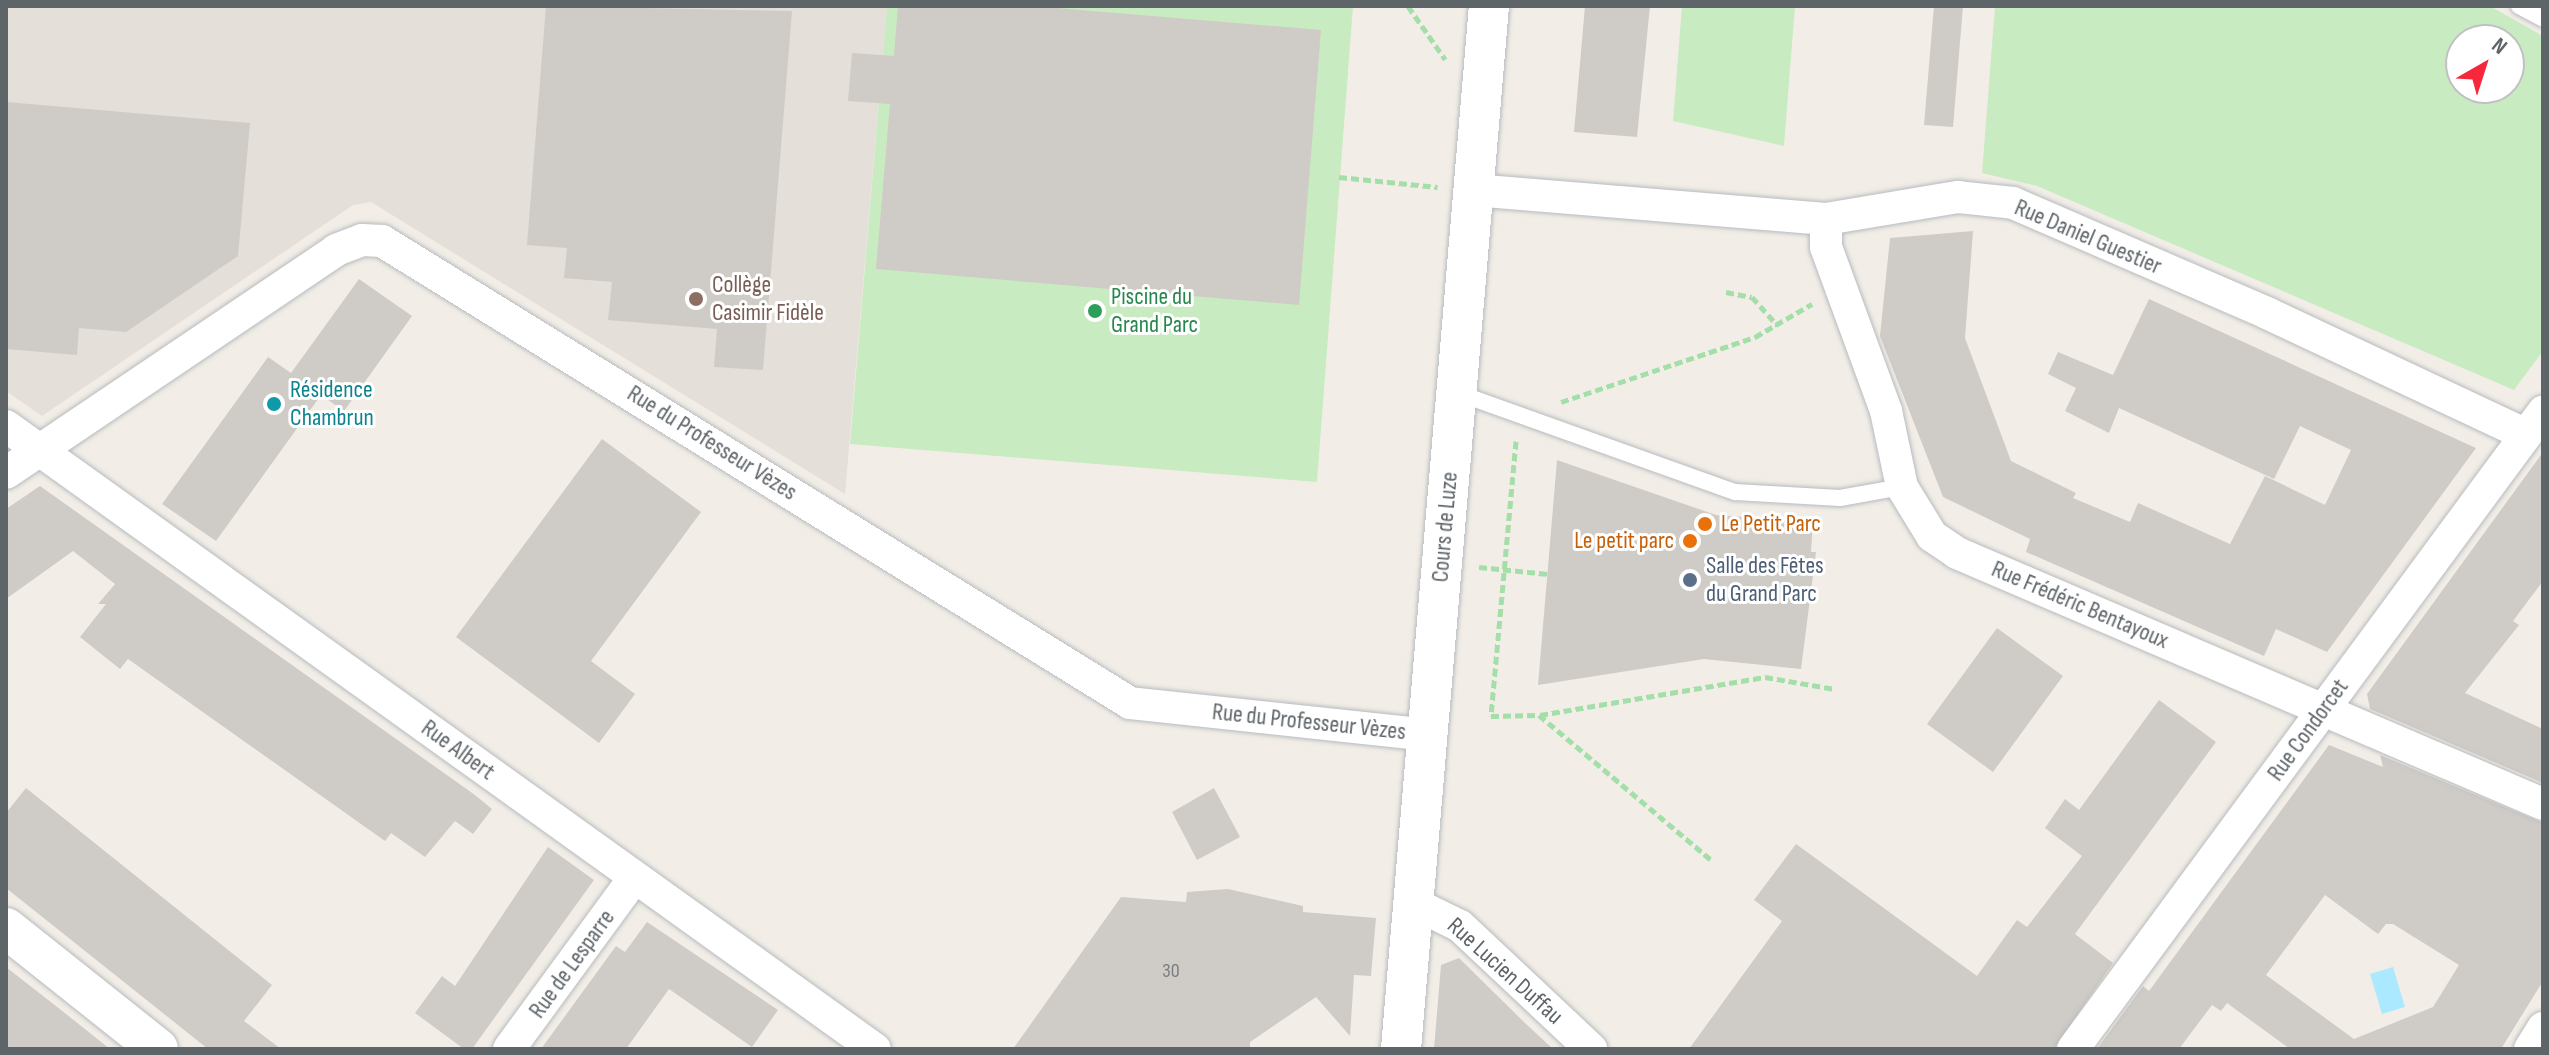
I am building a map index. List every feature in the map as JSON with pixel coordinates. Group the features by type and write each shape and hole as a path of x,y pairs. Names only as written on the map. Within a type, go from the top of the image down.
{"street":[{"name":"Cours de Luze","path":"1401,1049 1456,393 1459,189 1489,6"},
{"name":"Rue Daniel Guestier","path":"1459,189 1826,219 1958,197 2013,203 2267,313 2535,423"},
{"name":"Rue Frédéric Bentayoux","path":"1826,219 1826,247 1886,411 1902,487 1918,521 1957,553 2543,804"},
{"name":"Rue du Professeur Vèzes","path":"6,473 336,250 362,240 382,241 1130,703 1427,735"},
{"name":"Rue Condorcet","path":"2073,1049 2535,423"},
{"name":"Rue Albert","path":"6,426 875,1049"},
{"name":"Rue de Lesparre","path":"509,1049 634,878"},
{"name":"Rue Lucien Duffau","path":"1413,903 1460,926 1591,1049"},
{"path":"6,928 158,1049"},
{"path":"2530,1049 2543,1028"}],"lane":[{"path":"2519,6 2543,19"},
{"path":"1456,393 1735,492 1840,498 1902,487"}],"path":[{"path":"1408,6 1456,72"},
{"path":"1339,177 1459,189"},
{"path":"1835,689 1765,677 1539,715 1491,716 1518,416 1777,325 1840,286"},
{"path":"1726,292 1752,297 1777,325"},
{"path":"1470,566 1548,574"},
{"path":"1539,715 1710,859"}],"shaded area":[{"name":"Collège Casimir Fidèle","path":"6,6 887,6 845,494 371,202 353,205 42,416 6,391"}],"green space":[{"name":"Piscine du Grand Parc","path":"887,6 1353,6 1317,482 850,444"},
{"path":"1682,6 1795,6 1784,146 1673,121"},
{"path":"1995,6 2490,6 2522,24 2445,24 2445,104 2525,104 2525,26 2543,36 2543,351 2514,390 2037,186 1982,173"}],"water":[{"path":"2393,967 2405,1007 2382,1014 2370,974"}],"building":[{"path":"546,6 792,11 763,370 714,367 717,329 608,320 612,282 564,278 567,248 527,245"},
{"path":"898,6 1033,6 1321,30 1299,305 876,269 890,104 848,101 852,53 894,56"},
{"path":"1585,6 1650,6 1637,137 1574,132"},
{"path":"1934,6 1963,6 1953,127 1924,125"},
{"path":"6,102 250,123 238,256 126,332 79,328 77,355 6,349"},
{"path":"1973,231 1965,338 2011,461 2076,493 2073,498 2130,522 2138,503 2230,544 2265,476 2325,505 2351,450 2300,426 2274,479 2119,408 2109,433 2065,411 2076,388 2048,374 2058,352 2113,375 2149,299 2476,448 2327,652 2276,629 2264,656 2026,552 2030,539 1943,497 1880,336 1890,238"},
{"name":"Résidence Chambrun","path":"359,279 412,316 344,411 321,395 216,541 162,504 268,357 291,373"},
{"path":"602,439 701,512 591,661 635,694 599,743 456,637"},
{"path":"2543,452 2543,581 2513,621 2519,625 2465,693 2543,729 2543,783 2370,709 2367,694"},
{"name":"Salle des Fêtes du Grand Parc","path":"1557,460 1716,515 1813,522 1811,552 1816,552 1801,669 1704,659 1538,685"},
{"path":"40,486 492,809 473,834 455,821 425,857 391,833 385,841 128,659 120,669 80,637 106,604 98,604 115,584 73,551 6,599 6,509"},
{"path":"1997,628 2063,676 1993,772 1927,724"},
{"path":"2159,700 2216,742 2075,934 2113,963 2054,1049 1689,1049 1782,921 1754,900 1796,844 1977,976 2017,920 2027,927 2082,856 2045,828 2065,799 2079,810"},
{"path":"2329,745 2383,767 2380,755 2543,823 2543,981 2501,1049 2290,1049 2227,1003 2221,1011 2212,1005 2179,1049 2097,1049 2143,986 2149,991","holes":["2325,895 2378,934 2386,924 2393,924 2459,965 2433,1007 2354,1039 2266,975"]},
{"path":"26,788 272,985 244,1021 281,1049 208,1049 6,888 6,813"},
{"path":"1214,788 1240,837 1197,860 1172,812"},
{"path":"548,847 594,880 472,1049 464,1049 415,1013 442,976 455,986"},
{"path":"1228,889 1303,906 1303,912 1376,918 1371,976 1354,975 1350,1036 1316,997 1250,1042 1250,1049 1013,1049 1121,897 1186,902 1187,892"},
{"path":"647,922 778,1010 752,1047 669,989 626,1049 541,1049 616,946 625,952"},
{"path":"1459,958 1553,1049 1434,1049 1441,965"},
{"path":"6,967 61,1010 110,1049 6,1049"}],"place":[{"name":"Collège Casimir Fidèle","path":"696,299"},
{"name":"Piscine du Grand Parc","path":"1095,311"},
{"name":"Résidence Chambrun","path":"274,404"},
{"name":"Le Petit Parc","path":"1705,524"},
{"name":"Le petit parc","path":"1690,541"},
{"name":"Salle des Fêtes du Grand Parc","path":"1690,580"}]}
